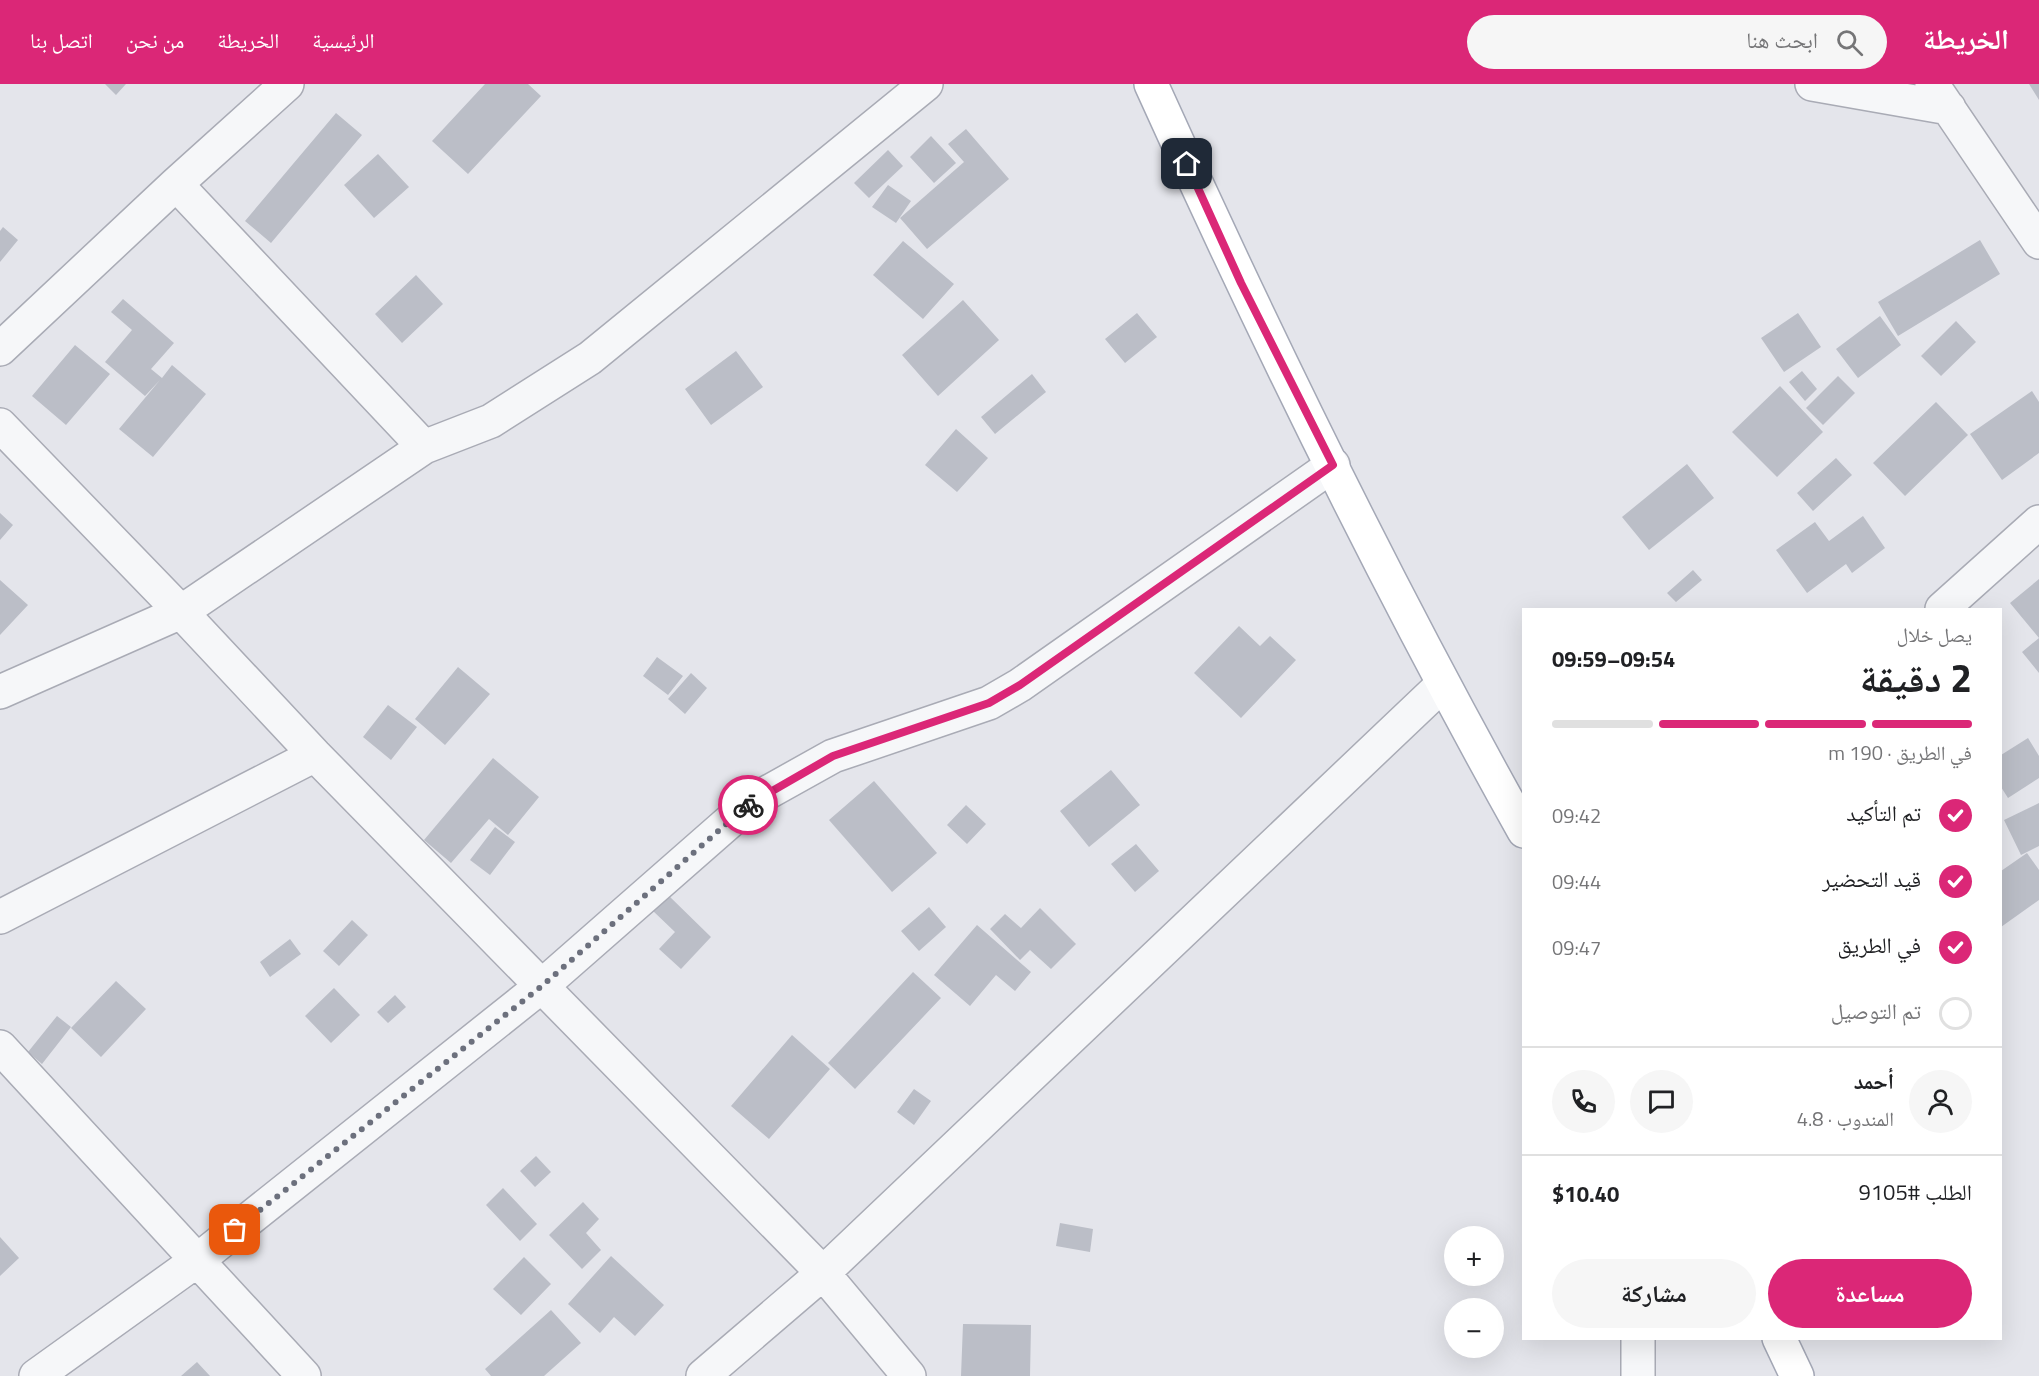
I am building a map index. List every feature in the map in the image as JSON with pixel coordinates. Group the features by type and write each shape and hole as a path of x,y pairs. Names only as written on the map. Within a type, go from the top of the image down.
{"main road":[{"path":"1151,84 1241,283 1442,685 1522,827"},
{"path":"1780,1340 1797,1376"}],"street":[{"path":"0,349 176,184 288,84"},
{"path":"0,692 182,612 424,447 490,421 590,358 926,84"},
{"path":"1812,84 1940,96 2039,242"},
{"path":"176,184 424,447"},
{"path":"0,425 182,612 315,755 823,1273 909,1376"},
{"path":"36,1376 199,1259 543,985 754,800 833,756 989,703 1020,685 1333,465"},
{"path":"1943,608 2039,522"},
{"path":"703,1376 823,1273 1442,685"},
{"path":"0,917 315,755"},
{"path":"0,1047 199,1259 304,1376"},
{"path":"1638,1340 1638,1376"}],"building":[{"path":"105,84 126,84 116,95"},
{"path":"485,84 528,84 541,96 468,174 432,141"},
{"path":"2029,84 2039,84 2039,100"},
{"path":"336,113 362,135 271,243 245,221"},
{"path":"966,129 1009,179 927,249 900,218 964,162 948,144"},
{"path":"931,136 956,163 934,183 910,157"},
{"path":"888,150 903,166 869,198 854,183"},
{"path":"378,154 409,187 374,218 344,185"},
{"path":"888,185 911,201 896,223 872,207"},
{"path":"3,227 18,240 0,262 0,231"},
{"path":"1980,240 2000,274 1898,336 1878,302"},
{"path":"903,241 954,284 923,319 873,275"},
{"path":"416,275 443,304 402,343 375,314"},
{"path":"123,299 174,343 151,369 162,378 172,365 206,394 153,457 119,429 160,380 145,396 105,362 132,330 111,312"},
{"path":"963,300 999,340 938,396 902,355"},
{"path":"1137,313 1157,337 1125,363 1105,339"},
{"path":"1798,313 1821,347 1784,372 1761,338"},
{"path":"1880,316 1901,345 1858,378 1836,349"},
{"path":"1956,321 1976,342 1941,376 1921,356"},
{"path":"75,345 110,374 66,425 32,396"},
{"path":"736,351 763,387 711,425 685,389"},
{"path":"1802,371 1817,389 1805,401 1789,382"},
{"path":"1032,374 1046,392 995,434 981,417"},
{"path":"1838,376 1855,393 1823,425 1806,408"},
{"path":"1780,386 1823,432 1777,477 1732,432"},
{"path":"2032,391 2039,402 2039,453 2002,480 1970,434"},
{"path":"1936,402 1968,435 1905,496 1873,463"},
{"path":"956,429 988,458 957,492 925,465"},
{"path":"1836,458 1852,475 1813,511 1797,493"},
{"path":"1687,464 1714,498 1649,550 1622,517"},
{"path":"0,513 13,525 0,540"},
{"path":"1863,516 1885,548 1852,573 1846,564 1807,593 1776,550 1815,522 1829,541"},
{"path":"1693,570 1702,580 1676,602 1667,593"},
{"path":"2039,579 2039,638 2010,603"},
{"path":"0,580 28,605 0,635"},
{"path":"1239,626 1260,646 1270,636 1296,660 1241,718 1194,673"},
{"path":"2039,638 2039,673 2022,652"},
{"path":"657,657 683,676 668,695 643,676"},
{"path":"458,667 490,694 445,745 415,719"},
{"path":"691,673 707,688 685,714 668,699"},
{"path":"388,705 417,727 391,760 363,737"},
{"path":"2028,738 2039,756 2039,778 2008,798 2002,789 2002,754"},
{"path":"493,758 539,797 508,835 489,819 451,863 424,840"},
{"path":"1111,770 1140,805 1089,847 1060,811"},
{"path":"874,781 937,853 892,892 829,820"},
{"path":"2039,803 2039,846 2021,855 2004,820"},
{"path":"966,805 986,824 967,844 947,825"},
{"path":"495,827 515,842 490,875 470,860"},
{"path":"1136,844 1159,871 1135,892 1111,864"},
{"path":"2027,853 2039,870 2039,900 2002,926 2002,870"},
{"path":"667,894 711,937 681,969 659,949 675,932 652,910"},
{"path":"929,907 946,927 919,951 901,931"},
{"path":"1040,908 1076,944 1051,969 1030,950 1020,960 990,929 1005,914 1021,928"},
{"path":"352,920 368,935 339,966 323,951"},
{"path":"977,925 1031,972 1015,991 996,975 970,1006 934,975"},
{"path":"290,939 301,954 270,977 260,962"},
{"path":"913,972 941,998 855,1089 828,1063"},
{"path":"116,981 146,1009 101,1057 71,1028"},
{"path":"334,988 360,1015 331,1043 305,1016"},
{"path":"395,995 406,1007 388,1023 377,1012"},
{"path":"57,1016 71,1027 42,1064 28,1052"},
{"path":"792,1035 830,1069 769,1139 731,1106"},
{"path":"914,1089 931,1101 914,1125 897,1112"},
{"path":"536,1156 551,1172 535,1187 520,1171"},
{"path":"503,1188 537,1224 520,1241 486,1205"},
{"path":"583,1202 599,1219 586,1233 601,1250 582,1269 549,1235"},
{"path":"1060,1223 1093,1229 1090,1252 1056,1246"},
{"path":"0,1237 19,1258 0,1276"},
{"path":"611,1256 664,1305 635,1336 614,1317 600,1333 568,1304"},
{"path":"524,1257 551,1284 521,1315 493,1289"},
{"path":"551,1310 581,1343 544,1376 491,1376 485,1369"},
{"path":"963,1324 1031,1325 1030,1376 961,1376"},
{"path":"197,1362 210,1376 181,1376"}],"way so far":[{"path":"235,1230 543,985 748,805"}],"route":[{"path":"748,805 833,756 989,703 1020,685 1333,465 1241,283 1187,164"}]}
